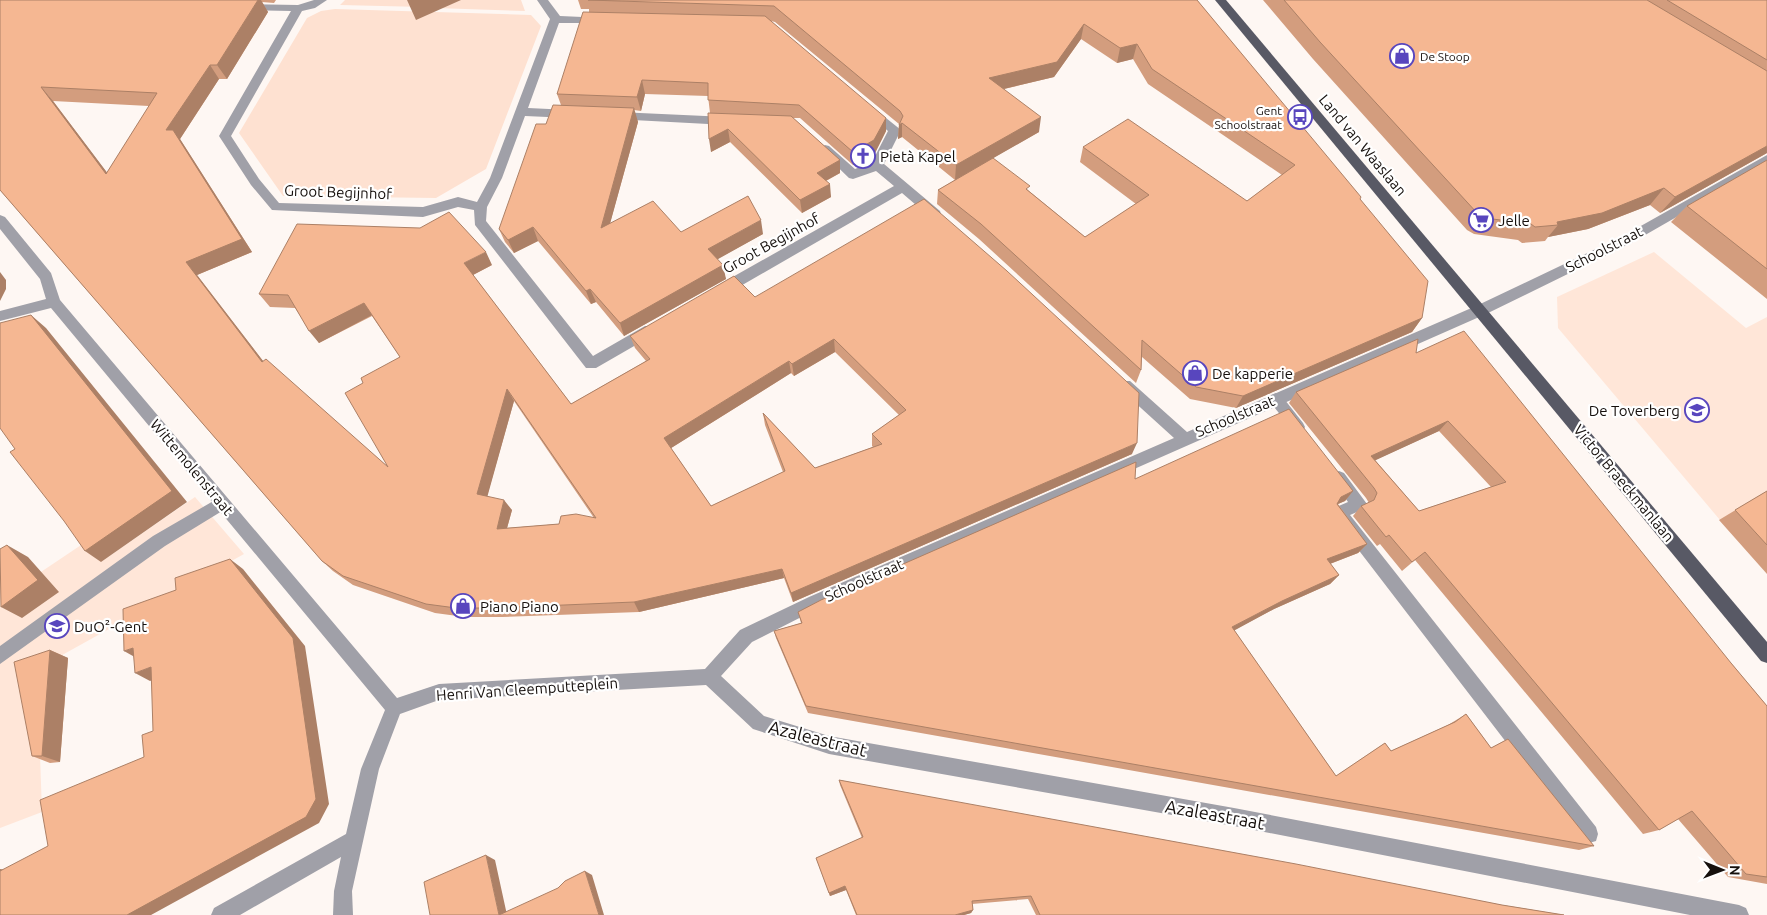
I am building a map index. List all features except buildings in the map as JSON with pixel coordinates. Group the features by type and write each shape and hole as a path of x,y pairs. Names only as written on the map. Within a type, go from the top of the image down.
{"main road":[{"name":"Land van Waaslaan","path":"1220,0 1481,310"},
{"name":"Victor Braeckmanlaan","path":"1481,310 1767,655"}],"street":[{"path":"230,6 298,8 311,6 322,0"},
{"path":"542,0 554,14 555,19 496,178 481,207 480,222 591,364 666,321"},
{"name":"Groot Begijnhof","path":"298,8 225,136 254,182 276,207 423,212 458,202 481,207"},
{"path":"555,19 614,21"},
{"path":"817,142 853,175 877,165 895,130 864,104"},
{"path":"521,112 580,115"},
{"path":"609,116 737,121"},
{"name":"Schoolstraat","path":"709,678 746,636 815,602 1184,438 1481,310 1628,239 1767,158"},
{"path":"877,165 902,188 949,225"},
{"name":"Groot Begijnhof","path":"707,298 902,188"},
{"name":"Wittemolenstraat","path":"0,220 46,277 54,302 394,708"},
{"path":"0,316 54,302"},
{"path":"1113,374 1184,438"},
{"path":"1276,399 1306,436"},
{"path":"1330,467 1359,504 1339,513 1588,834"},
{"path":"0,656 159,541 222,503"},
{"name":"Henri Van Cleemputteplein","path":"394,708 439,692 709,678"},
{"name":"Azaleastraat","path":"709,678 759,724 829,745 1234,817 1739,915"},
{"path":"343,915 343,891 370,769 394,708"},
{"path":"221,915 355,839"}],"shaded area":[{"path":"345,0 425,0 423,7 340,5"},
{"path":"456,0 521,0 525,11 435,8"},
{"path":"335,9 531,15 541,26 486,169 436,198 283,196 239,133 307,18 321,11"},
{"name":"De Toverberg","path":"1654,252 1746,328 1767,317 1767,492 1720,520 1558,328 1557,297"},
{"name":"DuO²-Gent","path":"195,497 244,554 37,669 42,812 0,828 0,560 26,582 93,537 108,557"}],"place":[{"name":"De Stoop","path":"1402,56"},
{"name":"Gent Schoolstraat","path":"1300,117"},
{"name":"Pietà Kapel","path":"863,156"},
{"name":"Jelle","path":"1481,220"},
{"name":"De kapperie","path":"1195,373"},
{"name":"De Toverberg","path":"1697,410"},
{"name":"Piano Piano","path":"463,606"},
{"name":"DuO²-Gent","path":"57,626"}]}
